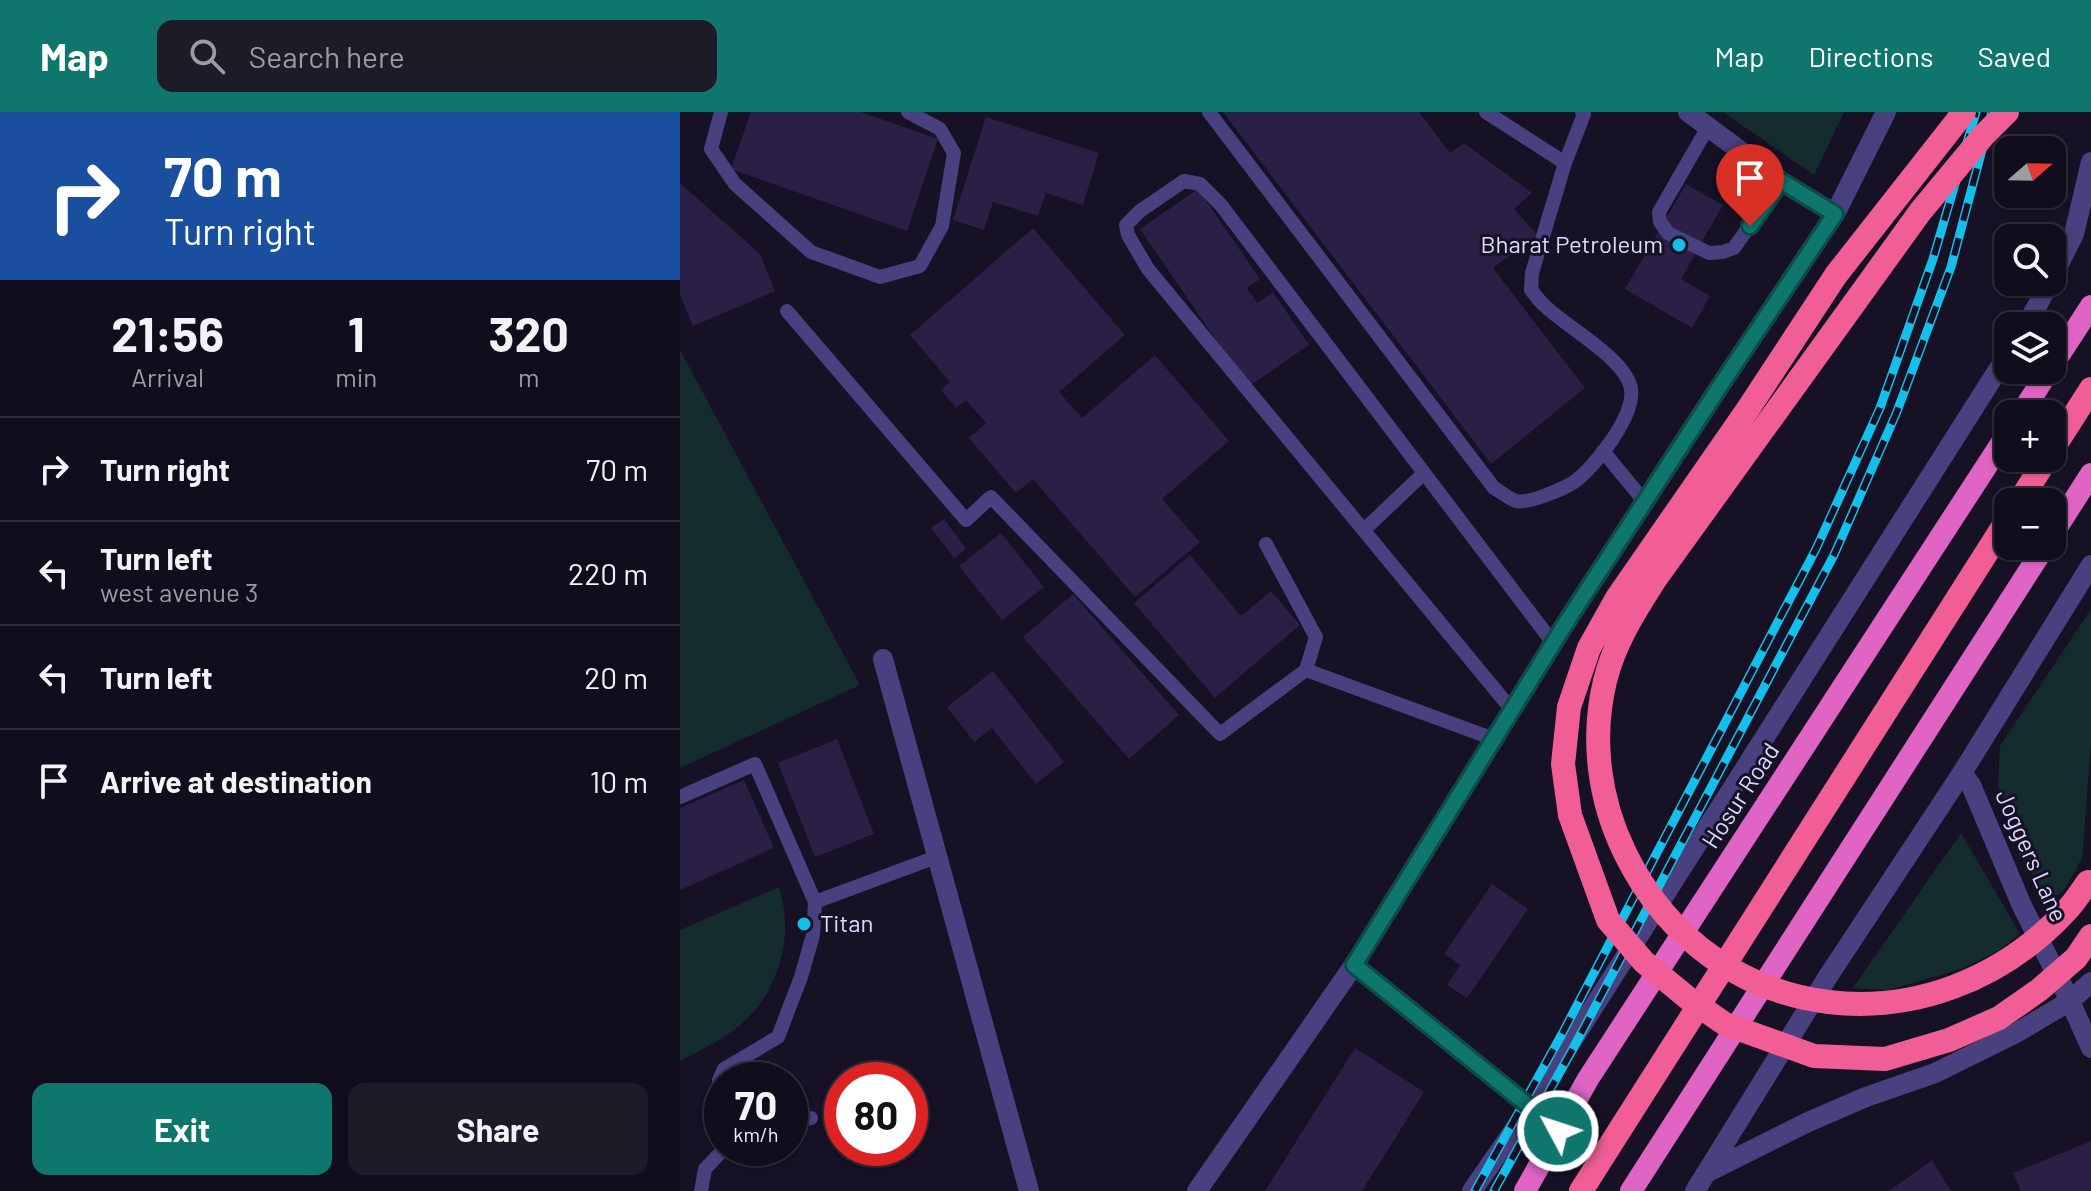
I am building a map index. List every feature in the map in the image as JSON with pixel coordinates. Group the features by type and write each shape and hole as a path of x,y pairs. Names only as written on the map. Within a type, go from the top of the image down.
{"highway":[{"path":"1964,112 1836,275 1610,611 1589,648 1569,707 1563,764 1570,815 1608,920 1644,962 1725,1024 1814,1056 1885,1059 1962,1035 1999,1018 2039,990 2076,958 2091,936"},
{"path":"2007,112 1920,212 1628,621 1613,653 1605,681 1599,712 1598,751 1609,812 1619,840 1634,871 1666,917 1691,942 1736,973 1810,1000 1850,1005 1895,1002 1942,992 1973,980 2010,960 2043,935 2069,909 2089,879"},
{"path":"2066,345 2091,306"},
{"path":"2066,428 2091,389"},
{"name":"Hosur Road","path":"1525,1191 1588,1079 1994,455"},
{"path":"2066,513 2091,474"},
{"path":"1581,1191 1994,541"},
{"path":"1631,1191 2036,560"}],"street":[{"path":"1688,112 1781,181 1835,214"},
{"path":"1197,1191 1354,965 1553,643 1835,214 1886,112"},
{"path":"2066,250 2074,234 2091,162"},
{"path":"1472,1191 1530,1107 1994,376"},
{"path":"1695,1191 2091,565"},
{"path":"883,659 1029,1191"},
{"name":"Joggers Lane","path":"1962,773 1971,785 2022,906 2090,1042"},
{"path":"1354,965 1560,1128"},
{"path":"1706,1173 1808,1122 1866,1097 1935,1073 2018,1032 2070,1001 2091,982"}],"lane":[{"path":"721,112 711,149 735,184 811,252 880,277 920,266 942,226 945,212 954,153 940,129 908,112"},
{"path":"1209,112 1494,488 1516,501 1534,499 1574,482 1597,460 1630,406 1631,387 1617,364 1543,305 1531,290 1532,273 1565,163 1584,113"},
{"path":"1486,112 1565,163"},
{"path":"1708,127 1659,212 1660,222 1668,233 1709,253 1734,248 1781,181"},
{"path":"1512,710 1148,269 1128,235 1126,225 1140,211 1184,181 1200,184 1221,205 1553,643"},
{"path":"787,311 966,520 991,497 1220,734 1306,670 1316,637 1266,544"},
{"path":"1603,451 1644,501"},
{"path":"1364,530 1424,473"},
{"path":"1306,670 1494,739"},
{"path":"680,797 755,764 815,902 813,935 778,1037 736,1062"},
{"path":"815,902 939,856"},
{"path":"701,1191 708,1166"}],"green space":[{"path":"1723,112 1844,112 1814,175"},
{"path":"680,350 860,685 680,768"},
{"path":"2091,609 2091,745 2082,858 2065,889 2045,905 1998,787 2000,746"},
{"path":"1961,833 2020,934 1998,951 1964,968 1889,990 1853,988"},
{"path":"779,887 784,906 784,944 780,962 764,997 739,1026 680,1061 680,930"}],"building":[{"path":"751,112 861,112 938,139 907,231 731,169"},
{"path":"1223,112 1419,112 1450,153 1464,143 1532,193 1514,209 1537,235 1493,268 1585,388 1491,464"},
{"path":"986,117 1099,153 1083,205 1046,193 1038,216 993,202 984,230 953,220"},
{"path":"680,183 760,254 775,291 693,326 680,295"},
{"path":"1686,184 1723,205 1681,279 1710,296 1692,328 1625,289"},
{"path":"1198,189 1260,279 1247,288 1257,303 1273,292 1309,345 1248,387 1140,229"},
{"path":"1033,228 1125,335 1059,392 1082,418 1155,355 1229,441 1162,499 1200,542 1135,597 1033,479 1016,493 969,438 986,423 966,400 956,408 941,390 950,382 910,335"},
{"path":"944,519 966,549 954,558 931,528"},
{"path":"1001,533 1044,587 1002,620 959,566"},
{"path":"1190,555 1241,616 1271,591 1300,625 1215,698 1134,603"},
{"path":"1073,594 1179,715 1129,759 1023,637"},
{"path":"993,671 1064,762 1036,784 992,728 974,742 947,707"},
{"path":"837,739 874,834 815,857 778,763"},
{"path":"744,780 774,848 680,890 680,808"},
{"path":"1492,884 1528,909 1467,998 1447,985 1460,965 1444,954"},
{"path":"1355,1048 1424,1092 1362,1191 1265,1191"},
{"path":"2091,1141 2091,1191 2021,1191 2013,1173"},
{"path":"1932,1160 1951,1191 1889,1191"}],"railway":[{"path":"1475,1191 1562,1034 1816,549 1880,408 1933,259 1976,112"},
{"path":"1494,1191 1576,1043 1834,555 1896,414 1951,267 1992,112"}],"place":[{"name":"Bharat Petroleum","path":"1679,245"},
{"name":"Titan","path":"804,924"}],"route":[{"path":"1558,1131 1560,1128 1354,965 1567,621 1835,214 1781,181 1750,226"}]}
